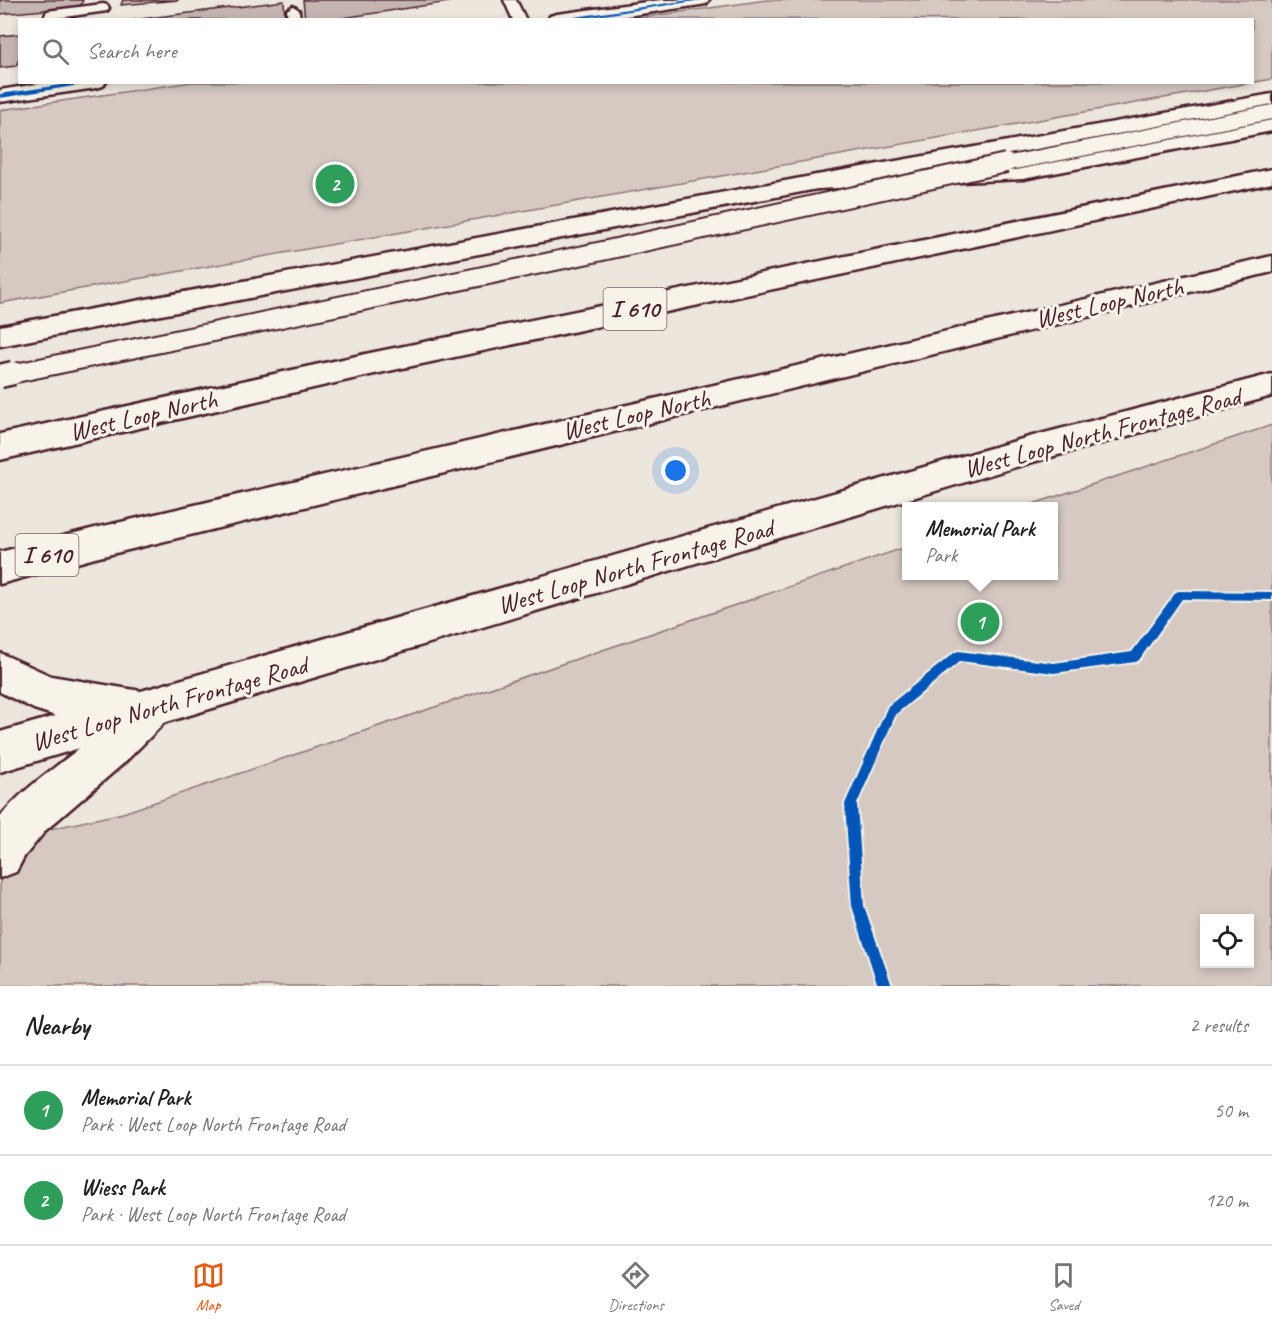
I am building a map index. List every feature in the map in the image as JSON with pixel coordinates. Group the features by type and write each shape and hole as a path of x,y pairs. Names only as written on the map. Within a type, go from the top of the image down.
{"main road":[{"path":"571,18 700,0"},
{"path":"0,96 28,87 73,84"},
{"path":"0,336 817,182 1272,100"},
{"path":"817,182 1023,172 1272,124"},
{"name":"West Loop North","path":"0,447 382,362 1272,176"},
{"name":"West Loop North","path":"0,568 95,543 1272,264"},
{"path":"0,352 70,322"},
{"name":"West Loop North Frontage Road","path":"0,752 148,711 1029,450 1272,386"},
{"path":"0,672 48,695 148,711"},
{"path":"0,856 37,808 100,757 148,711"}],"lane":[{"path":"510,0 519,18"},
{"path":"50,18 51,14 103,9"},
{"path":"0,376 584,255 1021,160 1272,112"}],"shaded area":[{"path":"767,0 1272,0 1272,79 1254,82 1254,18 638,18"},
{"path":"178,84 1244,84 0,303 0,110"},
{"path":"1272,425 1272,986 0,986 0,840 123,813 902,548 902,580 1058,580 1058,502 1039,502"}],"building":[{"path":"0,0 83,0 80,7 0,14"},
{"path":"123,0 179,0 121,5"},
{"path":"303,0 448,0 449,2 342,18 305,18"},
{"path":"284,1 285,18 149,18"},
{"path":"18,34 16,66 0,68 0,36"}],"cycle path":[{"path":"571,18 700,0"},
{"path":"0,96 82,84"},
{"path":"885,986 858,906 851,804 892,710 958,656 1054,668 1135,657 1179,595 1272,596"}],"place":[{"name":"Wiess Park","path":"335,184"},
{"name":"Memorial Park","path":"980,622"}]}
